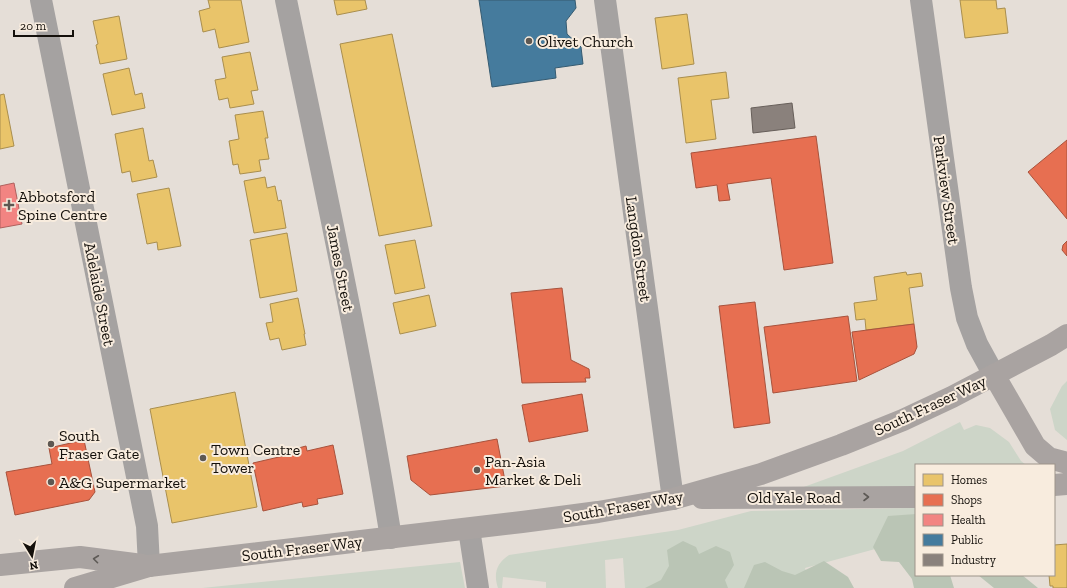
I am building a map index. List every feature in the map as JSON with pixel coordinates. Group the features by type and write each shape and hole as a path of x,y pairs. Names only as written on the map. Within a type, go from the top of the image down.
{"main road":[{"name":"South Fraser Way","path":"75,588 149,566 598,512 673,499 761,474 841,445 903,420 952,397 1051,345 1067,335"},
{"path":"994,375 1034,446 1049,458 1067,463"},
{"path":"1055,485 1067,484"},
{"name":"Old Yale Road","path":"673,499 915,497"},
{"name":"South Fraser Way","path":"0,565 80,557 149,566"}],"street":[{"name":"Adelaide Street","path":"41,0 147,526 149,566"},
{"name":"James Street","path":"286,0 362,375 391,538"},
{"name":"Langdon Street","path":"605,0 673,499"},
{"name":"Parkview Street","path":"921,0 961,288 967,318 976,341 994,375"},
{"path":"469,528 478,588"}],"shaded area":[{"path":"1067,381 1067,440 1055,430 1050,409 1062,386"},
{"path":"960,422 964,430 976,425 990,428 1009,442 1021,461 1025,464 915,464 915,490 801,488 903,451"},
{"path":"915,508 915,538 805,568 811,588 625,588 623,558 605,560 606,588 546,588 546,582 503,577 502,588 498,588 496,578 497,569 502,561 509,555 678,530 751,511"},
{"path":"460,562 465,588 202,588"}],"green space":[{"path":"915,514 915,576 950,576 954,588 914,588 912,579 899,562 881,561 873,547 888,516"},
{"path":"683,541 696,547 699,554 716,546 730,552 734,565 725,580 728,588 645,588 661,580 669,566 667,550"},
{"path":"824,561 848,577 854,588 744,588 754,565 765,562 782,571 795,575"},
{"path":"979,576 1023,576 1038,588 994,588"}],"building: Homes":[{"path":"208,0 241,0 249,42 219,48 215,29 203,32 199,11 210,8"},
{"path":"334,0 365,0 367,9 337,15"},
{"path":"960,0 996,0 997,9 1005,8 1008,33 965,38"},
{"path":"687,14 694,64 662,69 655,18"},
{"path":"119,16 127,59 100,64 96,45 98,44 93,21"},
{"path":"392,34 432,226 379,236 340,44"},
{"path":"250,52 258,90 251,91 254,104 230,108 228,98 219,100 215,80 226,78 222,57"},
{"path":"129,68 135,95 142,93 145,108 112,115 103,74"},
{"path":"726,72 729,98 711,100 716,139 686,143 678,78"},
{"path":"4,94 14,146 0,149 0,95"},
{"path":"263,111 268,138 265,138 269,159 259,160 261,171 240,174 238,164 233,165 229,141 239,139 235,115"},
{"path":"143,128 149,161 153,160 157,177 132,182 130,171 122,173 115,134"},
{"path":"265,177 267,188 275,186 278,201 281,200 286,228 254,233 244,181"},
{"path":"169,188 181,246 158,250 157,242 147,244 137,194"},
{"path":"287,233 297,291 260,298 250,240"},
{"path":"415,240 425,288 395,294 385,245"},
{"path":"906,272 907,275 921,273 923,286 909,288 914,324 866,330 865,319 856,320 854,303 877,300 874,277"},
{"path":"429,295 436,326 400,334 393,303"},
{"path":"298,298 306,345 282,350 279,338 270,340 266,323 273,322 270,304"},
{"name":"Town Centre Tower","path":"235,392 257,507 172,523 150,409"},
{"path":"1067,544 1067,588 1053,588 1053,586 1050,586 1049,576 1055,576 1055,545"}],"building: Shops":[{"path":"816,136 833,263 784,270 771,178 727,184 730,200 719,201 717,185 696,188 691,153"},
{"path":"1067,140 1067,219 1028,172"},
{"path":"1067,241 1067,256 1062,250 1063,245"},
{"path":"562,288 571,360 589,369 590,378 585,378 586,382 522,383 511,293"},
{"path":"755,302 770,423 734,428 719,306"},
{"path":"848,316 857,381 773,393 764,327"},
{"path":"914,324 917,347 914,354 859,380 852,332"},
{"path":"582,394 588,431 529,442 522,405"},
{"path":"497,439 506,486 430,495 411,480 407,456"},
{"name":"A&G Supermarket","path":"84,440 95,492 89,500 15,515 6,472 52,464 49,448"},
{"path":"333,445 343,494 317,499 318,504 303,507 302,502 263,511 253,463 292,454 291,450 306,446 307,451"}],"building: Health":[{"name":"Abbotsford Spine Centre","path":"14,183 22,224 0,228 0,186"}],"building: Public":[{"name":"Olivet Church","path":"479,0 575,0 576,8 566,21 567,34 581,47 583,64 555,68 556,78 492,87"}],"building: Industry":[{"path":"792,103 795,128 753,133 751,108"}],"place":[{"name":"Olivet Church","path":"529,41"},
{"name":"Abbotsford Spine Centre","path":"9,205"},
{"name":"South Fraser Gate","path":"51,444"},
{"name":"Town Centre Tower","path":"203,458"},
{"name":"Pan-Asia Market & Deli","path":"477,470"},
{"name":"A&G Supermarket","path":"51,482"}]}
